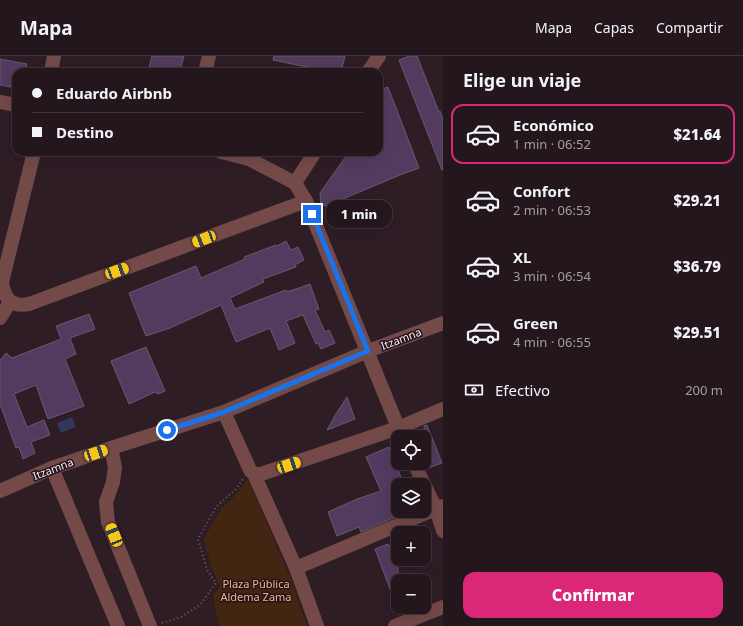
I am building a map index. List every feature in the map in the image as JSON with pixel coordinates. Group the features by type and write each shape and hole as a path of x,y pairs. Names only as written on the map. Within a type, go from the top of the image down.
{"street":[{"path":"52,68 54,56"},
{"path":"206,68 209,56"},
{"path":"371,68 379,56"},
{"path":"0,102 12,104"},
{"path":"33,156 2,282 4,294 10,302 20,306 29,304 306,201"},
{"path":"237,156 249,159 295,183 306,201 399,430"},
{"path":"295,183 312,156"},
{"path":"0,318 10,302"},
{"name":"Itzamna","path":"0,491 52,468 224,412 368,351 443,323"},
{"path":"404,430 443,409"},
{"path":"224,412 296,568 317,626"},
{"path":"252,472 261,474 391,435"},
{"path":"111,448 115,467 113,482 106,502 108,522 154,625"},
{"path":"52,468 118,626"},
{"path":"418,470 439,508 443,530"},
{"path":"296,568 439,508"},
{"path":"395,626 443,607"}],"path":[{"path":"154,625 181,617 200,606 216,583 207,570 198,539 216,507 252,472"}],"green space":[{"name":"Plaza Pública Aldema Zama","path":"248,479 290,577 307,626 220,626 213,595 220,586 211,566 204,538 222,508 234,497"}],"water":[{"path":"72,417 76,427 61,433 57,423"}],"building":[{"path":"152,56 184,56 181,68 149,68"},
{"path":"274,56 345,56 342,68 312,68 273,60"},
{"path":"409,56 417,56 443,119 443,170 399,60"},
{"path":"0,59 27,64 26,68 12,68 12,87 0,85"},
{"path":"388,87 419,168 326,206 321,204 320,193 346,156 383,156 383,89"},
{"path":"286,241 291,250 298,247 304,260 295,265 296,267 263,279 264,282 230,298 235,309 286,290 287,292 310,284 319,309 315,310 325,332 329,330 335,343 321,349 318,343 316,344 303,315 286,321 295,343 279,350 270,328 236,342 221,305 170,328 146,336 129,293 196,266 201,278 245,259 244,257 276,245 277,246"},
{"path":"89,314 95,329 70,338 76,354 65,359 84,406 48,419 36,385 14,394 27,427 44,420 50,435 31,442 35,453 23,459 19,447 16,448 0,404 0,360 6,353 12,358 61,339 56,326"},
{"path":"146,347 165,391 158,394 155,392 129,404 111,361"},
{"path":"347,397 355,419 327,430 336,414"},
{"path":"427,425 429,430 424,430 424,426"},
{"path":"431,435 442,463 431,467"},
{"path":"389,447 391,452 391,470 398,470 401,478 391,478 391,518 393,518 361,532 359,527 337,536 328,512 357,499 381,491 366,457"},
{"path":"388,544 389,546 391,545 391,566 398,566 399,574 391,574 391,592 375,549"}],"route":[{"path":"167,430 224,412 368,351 312,214"}]}
